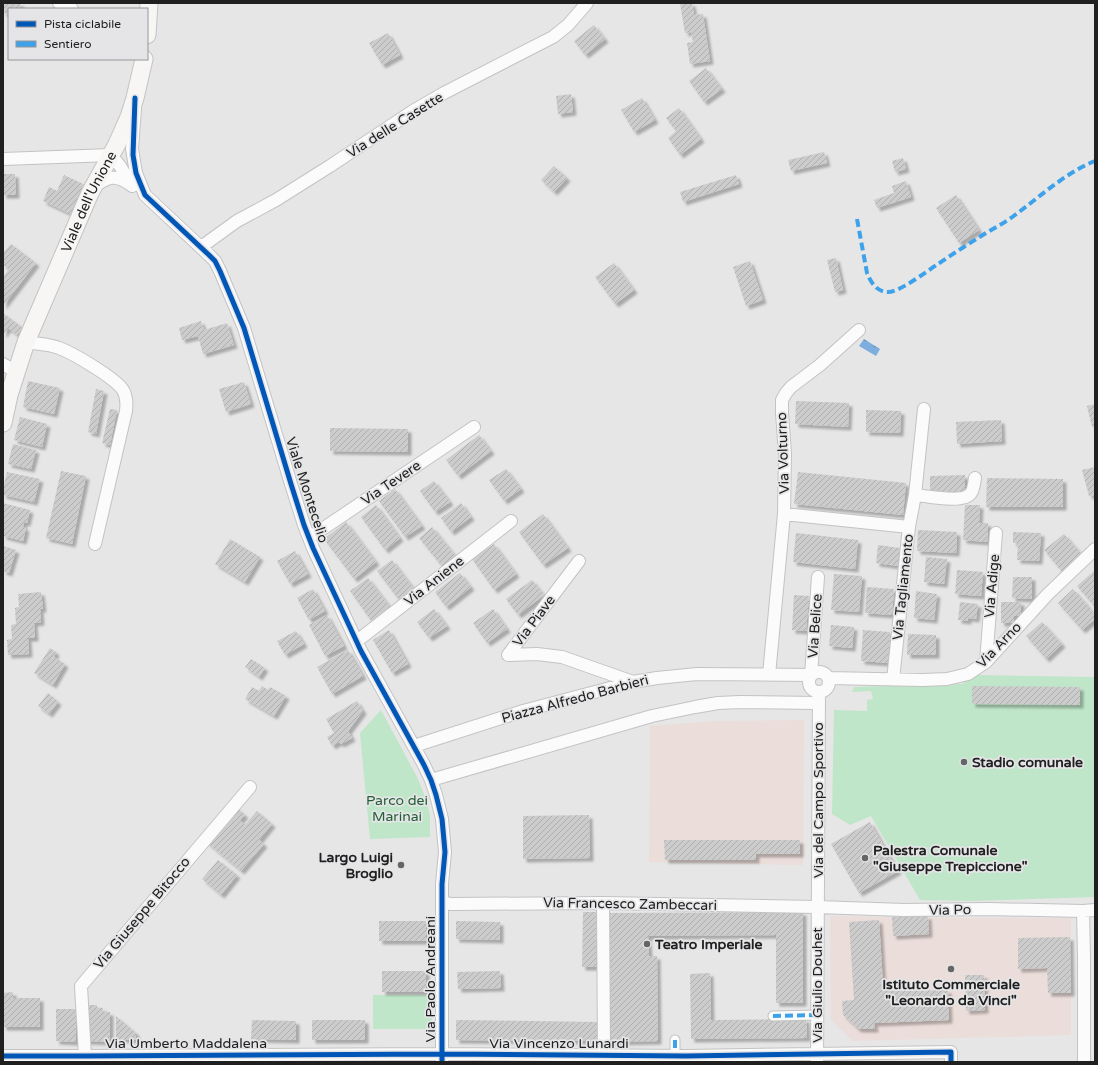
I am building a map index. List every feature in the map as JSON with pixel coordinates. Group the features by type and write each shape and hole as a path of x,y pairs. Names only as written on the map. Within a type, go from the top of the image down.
{"main road":[{"path":"148,19 149,3"},
{"name":"Viale dell'Unione","path":"3,423 9,395 10,368 26,342 93,188 114,150 129,118 144,60"}],"street":[{"path":"59,3 70,8"},
{"name":"Via delle Casette","path":"201,247 237,221 283,196 413,111 444,93 557,34 568,25 587,3"},
{"name":"Viale Montecelio","path":"135,98 135,124 132,149 136,173 136,184 145,195 211,257 220,271 244,328 291,484 309,538 357,641 431,780 440,809 445,840 446,852 442,884 443,903"},
{"path":"3,159 114,150 127,157 136,184"},
{"path":"93,188 106,179 112,178 121,178 136,184"},
{"name":"Via Volturno","path":"770,675 784,514 785,454 781,408 783,396 791,387 820,365 858,330"},
{"path":"26,342 53,346 72,353 110,378 121,388 126,396 126,411 95,544"},
{"name":"Via Tagliamento","path":"893,680 909,527 915,495 924,410"},
{"name":"Via Tevere","path":"309,538 474,427"},
{"path":"915,495 957,499 965,498 969,496 972,491 975,478"},
{"name":"Via Volturno","path":"784,514 909,527"},
{"name":"Via Aniene","path":"357,641 511,521"},
{"name":"Via Adige","path":"986,662 996,533"},
{"name":"Via Arno","path":"811,675 819,672 828,678 923,680 953,678 968,674 986,662 1047,595 1095,549"},
{"name":"Via Piave","path":"579,561 508,655 537,654 562,657 633,682"},
{"name":"Via Belice","path":"818,577 811,675 809,680 809,686 818,698"},
{"name":"Piazza Alfredo Barbieri","path":"414,746 523,711 633,682 670,676 697,674 811,675"},
{"path":"431,780 652,716 711,704 818,698 827,688 828,678"},
{"name":"Via del Campo Sportivo","path":"817,907 818,698"},
{"name":"Via Giuseppe Bitocco","path":"84,1059 81,986 250,787"},
{"name":"Via Francesco Zambeccari","path":"443,903 603,903 817,907"},
{"name":"Via Paolo Andreani","path":"442,1058 443,903"},
{"path":"603,903 604,1055"},
{"name":"Via Po","path":"817,907 904,910 988,909 1089,911"},
{"name":"Via Giulio Douhet","path":"817,907 817,1058"},
{"path":"1084,1062 1084,957 1089,911"},
{"path":"773,1016 817,1015"},
{"path":"674,1040 679,1058"},
{"name":"Via Vincenzo Lunardi","path":"442,1058 604,1055 679,1058 817,1058 951,1052 951,1062"},
{"name":"Via Umberto Maddalena","path":"3,1056 84,1059 174,1059 370,1054 442,1058"}],"shaded area":[{"path":"804,720 803,865 649,862 650,726 714,721"},
{"name":"Istituto Commerciale \"Leonardo da Vinci\"","path":"830,916 1071,918 1071,1035 853,1041 831,1020"}],"green space":[{"name":"Stadio comunale","path":"976,675 1095,677 1095,897 973,901 920,900 871,816 850,825 832,814 834,710 867,711 867,700 873,699 871,691 852,692 854,687 962,684"},
{"name":"Parco dei Marinai","path":"381,710 417,777 426,799 430,815 430,837 370,839 360,733"},
{"path":"373,995 432,995 432,1029 373,1029"}],"water":[{"path":"864,339 880,349 876,356 859,346"}],"building":[{"path":"3,3 21,3 19,8 8,8 8,14 3,12"},
{"path":"692,3 694,15 703,14 710,61 690,64 687,43 693,42 691,32 685,33 680,4"},
{"path":"594,25 605,39 585,55 574,41"},
{"path":"388,33 400,55 382,65 369,43"},
{"path":"706,68 722,89 704,102 689,81"},
{"path":"571,94 573,112 558,114 556,96"},
{"path":"642,98 655,120 634,132 621,110"},
{"path":"679,108 701,139 680,155 668,138 676,131 666,118"},
{"path":"824,152 827,163 791,171 788,160"},
{"path":"903,158 906,169 895,172 892,161"},
{"path":"554,166 567,178 554,192 541,180"},
{"path":"3,174 15,174 16,195 3,195"},
{"path":"64,175 85,185 71,214 43,201 49,187 57,191"},
{"path":"736,175 739,184 683,202 680,192"},
{"path":"906,181 911,197 877,208 874,200 894,193 892,186"},
{"path":"956,195 979,230 959,243 936,208"},
{"path":"11,244 36,263 3,306 3,277 9,269 3,265 3,253"},
{"path":"836,258 843,290 835,292 827,260"},
{"path":"750,261 763,300 746,306 733,267"},
{"path":"614,263 634,290 615,304 595,277"},
{"path":"3,313 23,328 17,335 8,328 3,335"},
{"path":"201,321 204,330 227,323 234,345 203,354 198,336 182,340 179,328"},
{"path":"28,381 60,388 54,414 23,407"},
{"path":"244,382 251,404 226,412 219,389"},
{"path":"96,389 104,391 96,434 88,432"},
{"path":"796,401 849,403 848,427 795,424"},
{"path":"1095,404 1095,426 1092,427 1087,406"},
{"path":"110,409 117,410 110,445 102,443"},
{"path":"866,410 901,411 900,433 866,432"},
{"path":"20,417 47,424 42,447 14,440"},
{"path":"1001,420 1002,441 957,444 956,422"},
{"path":"330,428 408,429 408,452 330,451"},
{"path":"479,435 491,451 458,476 446,460"},
{"path":"13,444 36,450 31,469 8,464"},
{"path":"1095,467 1095,495 1089,496 1082,470"},
{"path":"506,469 521,489 504,501 489,480"},
{"path":"61,471 86,476 72,544 46,538"},
{"path":"7,472 40,479 34,502 3,495"},
{"path":"798,472 906,483 903,515 794,504"},
{"path":"965,475 965,492 930,493 930,476"},
{"path":"987,478 1063,479 1063,507 986,507"},
{"path":"434,481 450,502 435,512 420,491"},
{"path":"395,489 422,526 405,537 379,501"},
{"path":"3,503 30,510 27,523 24,522 23,527 26,528 23,541 3,536"},
{"path":"461,503 471,517 451,532 441,518"},
{"path":"376,505 400,538 385,550 361,517"},
{"path":"965,505 980,505 979,523 988,523 987,542 963,540"},
{"path":"543,514 568,548 543,565 519,532"},
{"path":"346,522 376,562 354,579 324,539"},
{"path":"432,527 458,559 445,570 419,538"},
{"path":"918,530 957,532 956,553 917,551"},
{"path":"1013,532 1041,533 1039,561 1017,560 1018,543 1013,543"},
{"path":"796,533 858,540 855,569 793,562"},
{"path":"1064,534 1083,556 1063,573 1044,550"},
{"path":"230,539 260,557 245,582 215,564"},
{"path":"494,544 516,574 494,590 472,559"},
{"path":"878,545 900,548 898,566 876,563"},
{"path":"3,546 16,550 9,573 3,571"},
{"path":"295,551 308,574 290,584 277,561"},
{"path":"926,557 947,559 944,584 924,582"},
{"path":"392,560 417,593 402,604 377,571"},
{"path":"957,570 983,572 981,596 955,594"},
{"path":"1095,570 1095,607 1077,586"},
{"path":"460,573 471,587 446,607 435,592"},
{"path":"834,574 862,576 859,612 831,610"},
{"path":"1013,577 1032,577 1032,599 1012,598"},
{"path":"368,578 393,611 374,625 350,591"},
{"path":"532,580 544,595 518,615 506,599"},
{"path":"867,587 894,589 892,615 865,613"},
{"path":"313,589 325,611 309,620 297,598"},
{"path":"1073,589 1095,614 1095,619 1082,630 1058,603"},
{"path":"916,591 937,594 934,620 914,618"},
{"path":"41,592 43,609 40,609 41,622 34,623 35,638 28,638 29,654 8,655 7,640 12,639 11,625 16,624 15,608 19,607 18,594"},
{"path":"794,595 809,596 806,631 792,630"},
{"path":"960,602 978,604 976,619 968,618 968,621 958,620"},
{"path":"1001,602 1021,602 1021,616 1014,616 1014,623 1001,623"},
{"path":"434,609 447,626 429,638 417,622"},
{"path":"493,609 507,629 487,643 473,623"},
{"path":"327,615 344,646 325,656 309,625"},
{"path":"1042,622 1062,644 1046,659 1026,636"},
{"path":"831,625 854,627 852,648 829,646"},
{"path":"389,630 408,664 392,673 373,640"},
{"path":"863,630 890,632 889,663 861,661"},
{"path":"296,631 304,644 285,655 277,641"},
{"path":"908,634 936,635 936,655 907,655"},
{"path":"50,648 56,652 54,657 65,664 53,685 34,673"},
{"path":"348,650 363,676 332,694 317,667"},
{"path":"251,659 265,668 259,677 245,667"},
{"path":"262,686 268,690 270,687 286,696 274,716 245,699 252,687 259,691"},
{"path":"972,686 1080,687 1080,705 972,704"},
{"path":"48,693 58,702 49,714 38,706"},
{"path":"357,701 363,711 348,731 352,738 341,744 339,742 332,746 327,737 334,733 326,719"},
{"path":"236,807 245,815 240,820 245,825 257,811 272,824 259,840 264,844 241,871 206,842"},
{"path":"589,815 590,858 523,859 523,816"},
{"name":"Palestra Comunale \"Giuseppe Trepiccione\"","path":"870,822 898,871 859,893 831,844"},
{"path":"664,840 800,840 800,854 756,854 756,860 665,860"},
{"path":"218,860 237,875 221,895 202,879"},
{"path":"583,912 597,912 596,967 582,967"},
{"path":"803,912 803,1003 776,1003 776,935 648,936 649,956 657,956 658,1041 608,1042 607,913"},
{"path":"928,916 929,934 893,936 892,917"},
{"path":"879,920 883,985 891,991 948,990 949,1020 874,1023 875,1029 858,1029 843,1015 842,1001 854,1000 849,922"},
{"path":"379,921 426,921 426,941 379,941"},
{"path":"456,921 500,922 500,940 456,939"},
{"path":"1070,937 1071,993 1048,993 1047,968 1018,969 1018,938"},
{"path":"382,971 426,971 426,992 382,992"},
{"path":"500,971 501,988 458,989 457,972"},
{"path":"710,973 711,1020 806,1019 807,1038 691,1039 690,974"},
{"path":"965,975 984,975 985,1010 966,1011"},
{"path":"13,992 13,998 40,998 40,1027 3,1027 3,993"},
{"path":"86,1005 97,1005 97,1008 103,1008 103,1012 110,1012 110,1042 86,1041"},
{"path":"56,1009 76,1009 76,1042 56,1041"},
{"path":"116,1016 136,1033 136,1040 116,1039"},
{"path":"252,1020 296,1021 296,1040 251,1039"},
{"path":"312,1020 365,1020 365,1040 312,1040"},
{"path":"456,1020 598,1022 598,1041 456,1040"}],"marked path":[{"path":"857,219 867,273 878,289 884,292 893,291 913,281 962,248 1008,220 1063,178 1095,161"},
{"path":"773,1016 817,1015"},
{"path":"675,1040 675,1056"}],"cycle path":[{"path":"135,98 133,155 136,173 145,195 215,261 220,271 244,328 291,484 313,548 361,651 424,765 436,795 442,819 445,852 442,884 442,1062"},
{"path":"3,1056 442,1054 686,1056 951,1052 951,1062"}],"place":[{"name":"Stadio comunale","path":"964,762"},
{"name":"Palestra Comunale \"Giuseppe Trepiccione\"","path":"865,858"},
{"name":"Largo Luigi Broglio","path":"401,865"},
{"name":"Teatro Imperiale","path":"647,944"},
{"name":"Istituto Commerciale \"Leonardo da Vinci\"","path":"951,969"}]}
